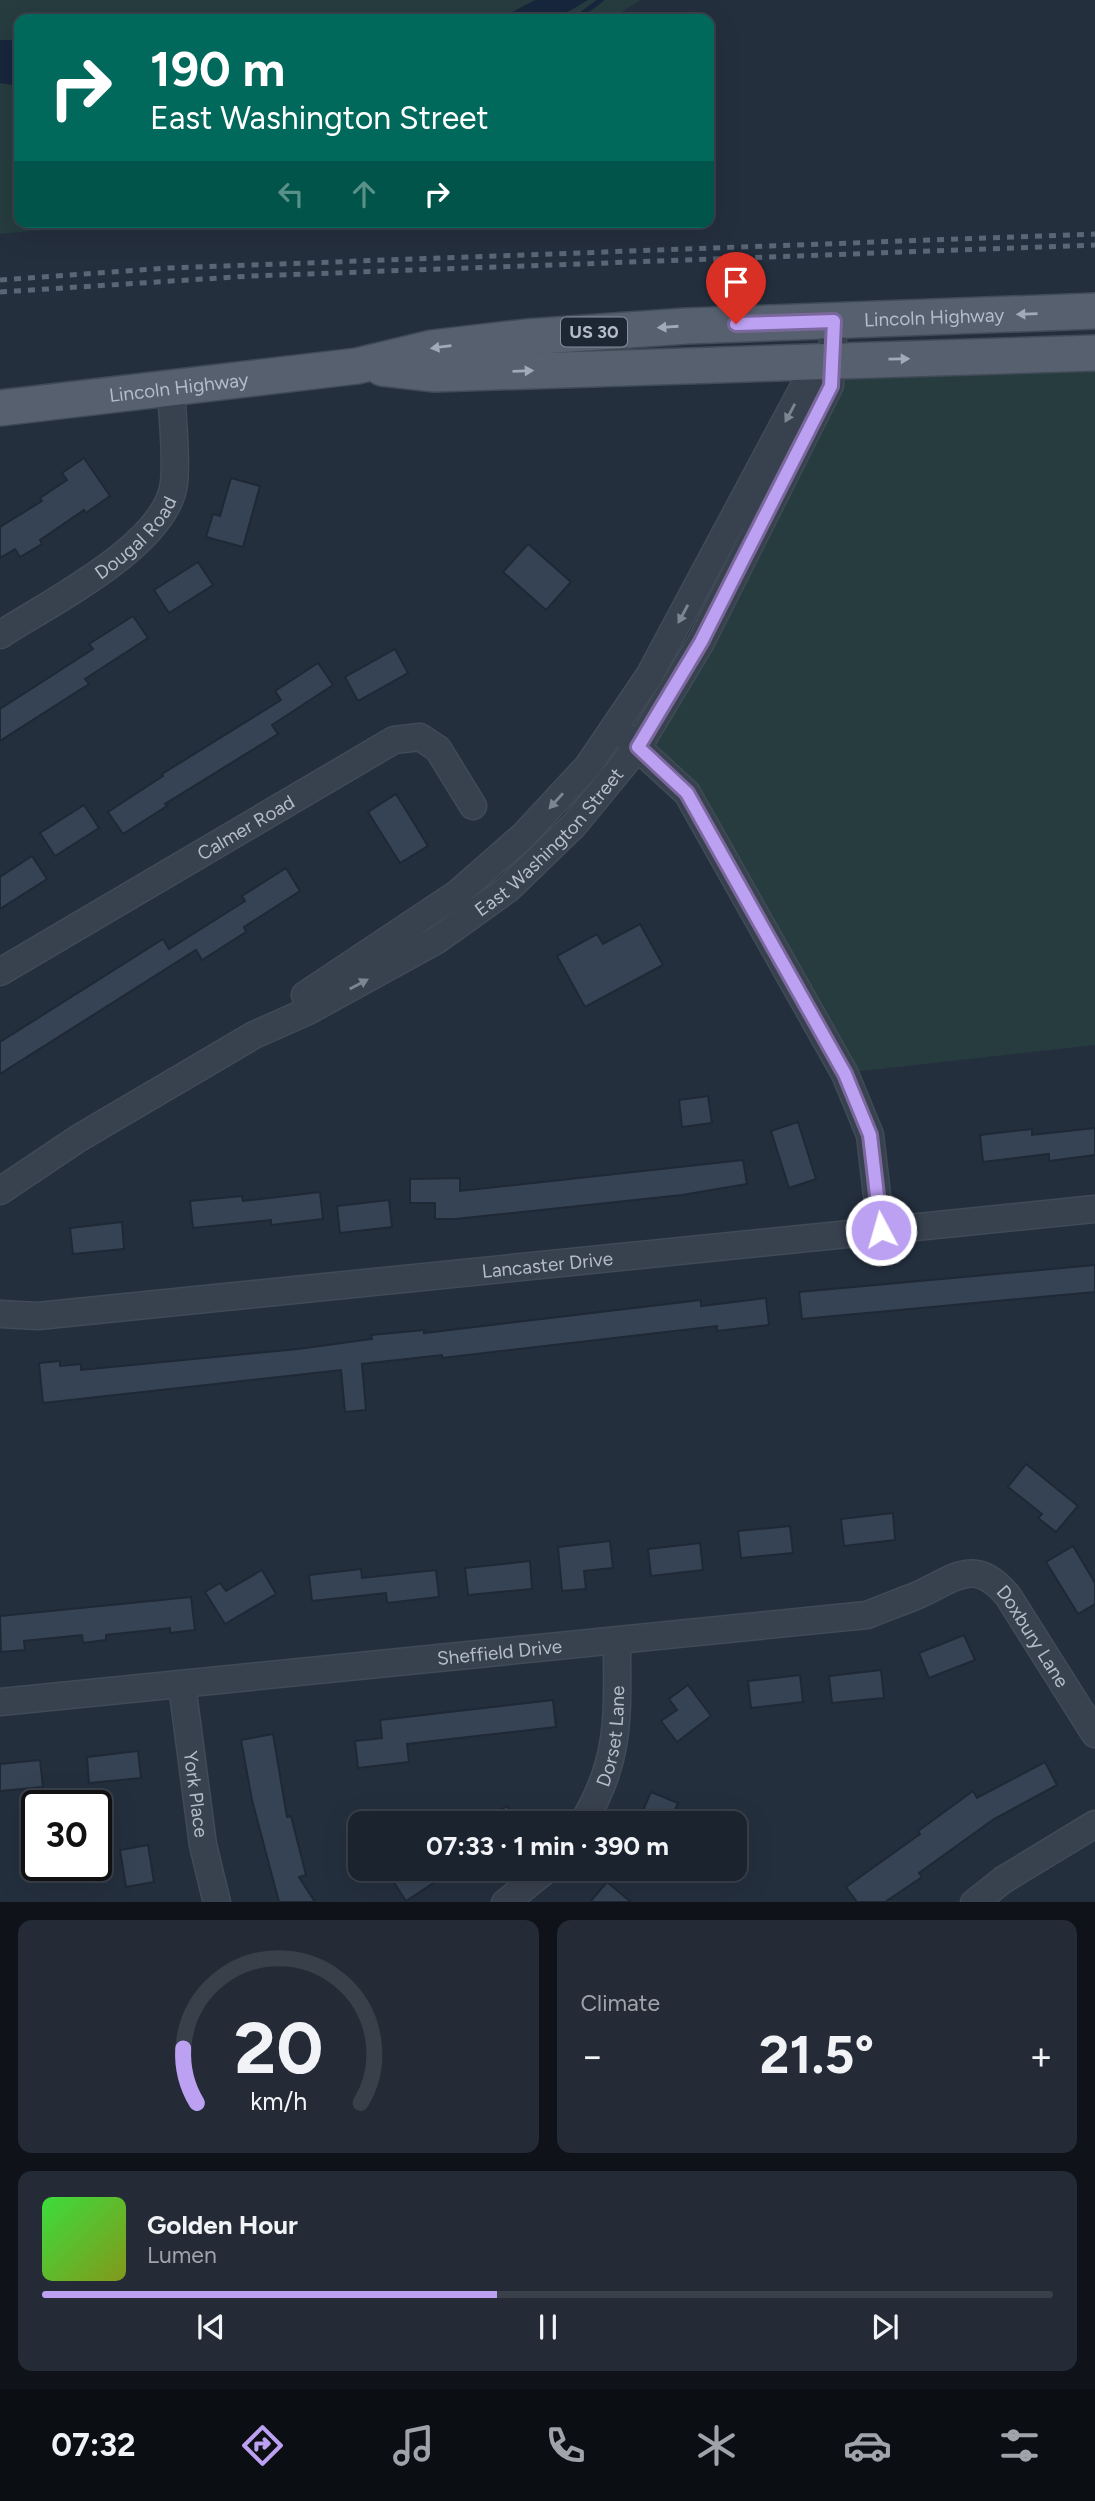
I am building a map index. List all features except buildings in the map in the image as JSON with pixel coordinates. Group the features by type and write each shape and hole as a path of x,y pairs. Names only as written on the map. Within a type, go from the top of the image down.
{"main road":[{"name":"Lincoln Highway","path":"0,408 357,366 432,348 527,337 687,326 1095,311"},
{"name":"Lincoln Highway","path":"357,366 435,374 1095,353"}],"street":[{"name":"East Washington Street","path":"0,1191 79,1138 254,1035 308,1011 376,975 475,915 550,850 605,789 638,747 701,642 831,386 834,321"},
{"name":"East Washington Street","path":"254,1035 300,998 424,919 490,867 556,801 616,728 677,626 810,375 831,360"},
{"name":"Dougal Road","path":"0,635 126,554 160,520 174,485 171,386"},
{"path":"616,728 687,793 845,1074 870,1135 881,1230"},
{"name":"Calmer Road","path":"0,972 394,740 420,737 438,749 473,806"},
{"name":"Lancaster Drive","path":"0,1314 38,1316 1095,1209"},
{"name":"Sheffield Drive","path":"0,1702 867,1615 920,1594 954,1576 976,1573 992,1578"},
{"name":"Doxbury Lane","path":"992,1578 1009,1596 1095,1734"},
{"name":"Dorset Lane","path":"589,1811 608,1774 617,1730 617,1641"},
{"name":"York Place","path":"182,1685 203,1845 217,1902"},
{"path":"974,1902 1003,1880 1095,1824"},
{"path":"505,1902 532,1881"}],"green space":[{"path":"0,0 641,0 618,14 14,14 14,228 63,228 0,234"},
{"path":"1095,360 1095,1045 853,1072 653,745 837,371"}],"water":[{"path":"535,0 588,0 564,14 508,14"},
{"path":"0,40 14,40 14,85 0,83"}],"waterway":[{"path":"582,14 601,0"}],"railway":[{"path":"0,280 169,268 1095,234"},
{"path":"0,292 251,276 1095,245"}],"route":[{"path":"736,324 834,321 831,386 701,642 638,747 687,793 845,1074 870,1135 881,1230"}]}
